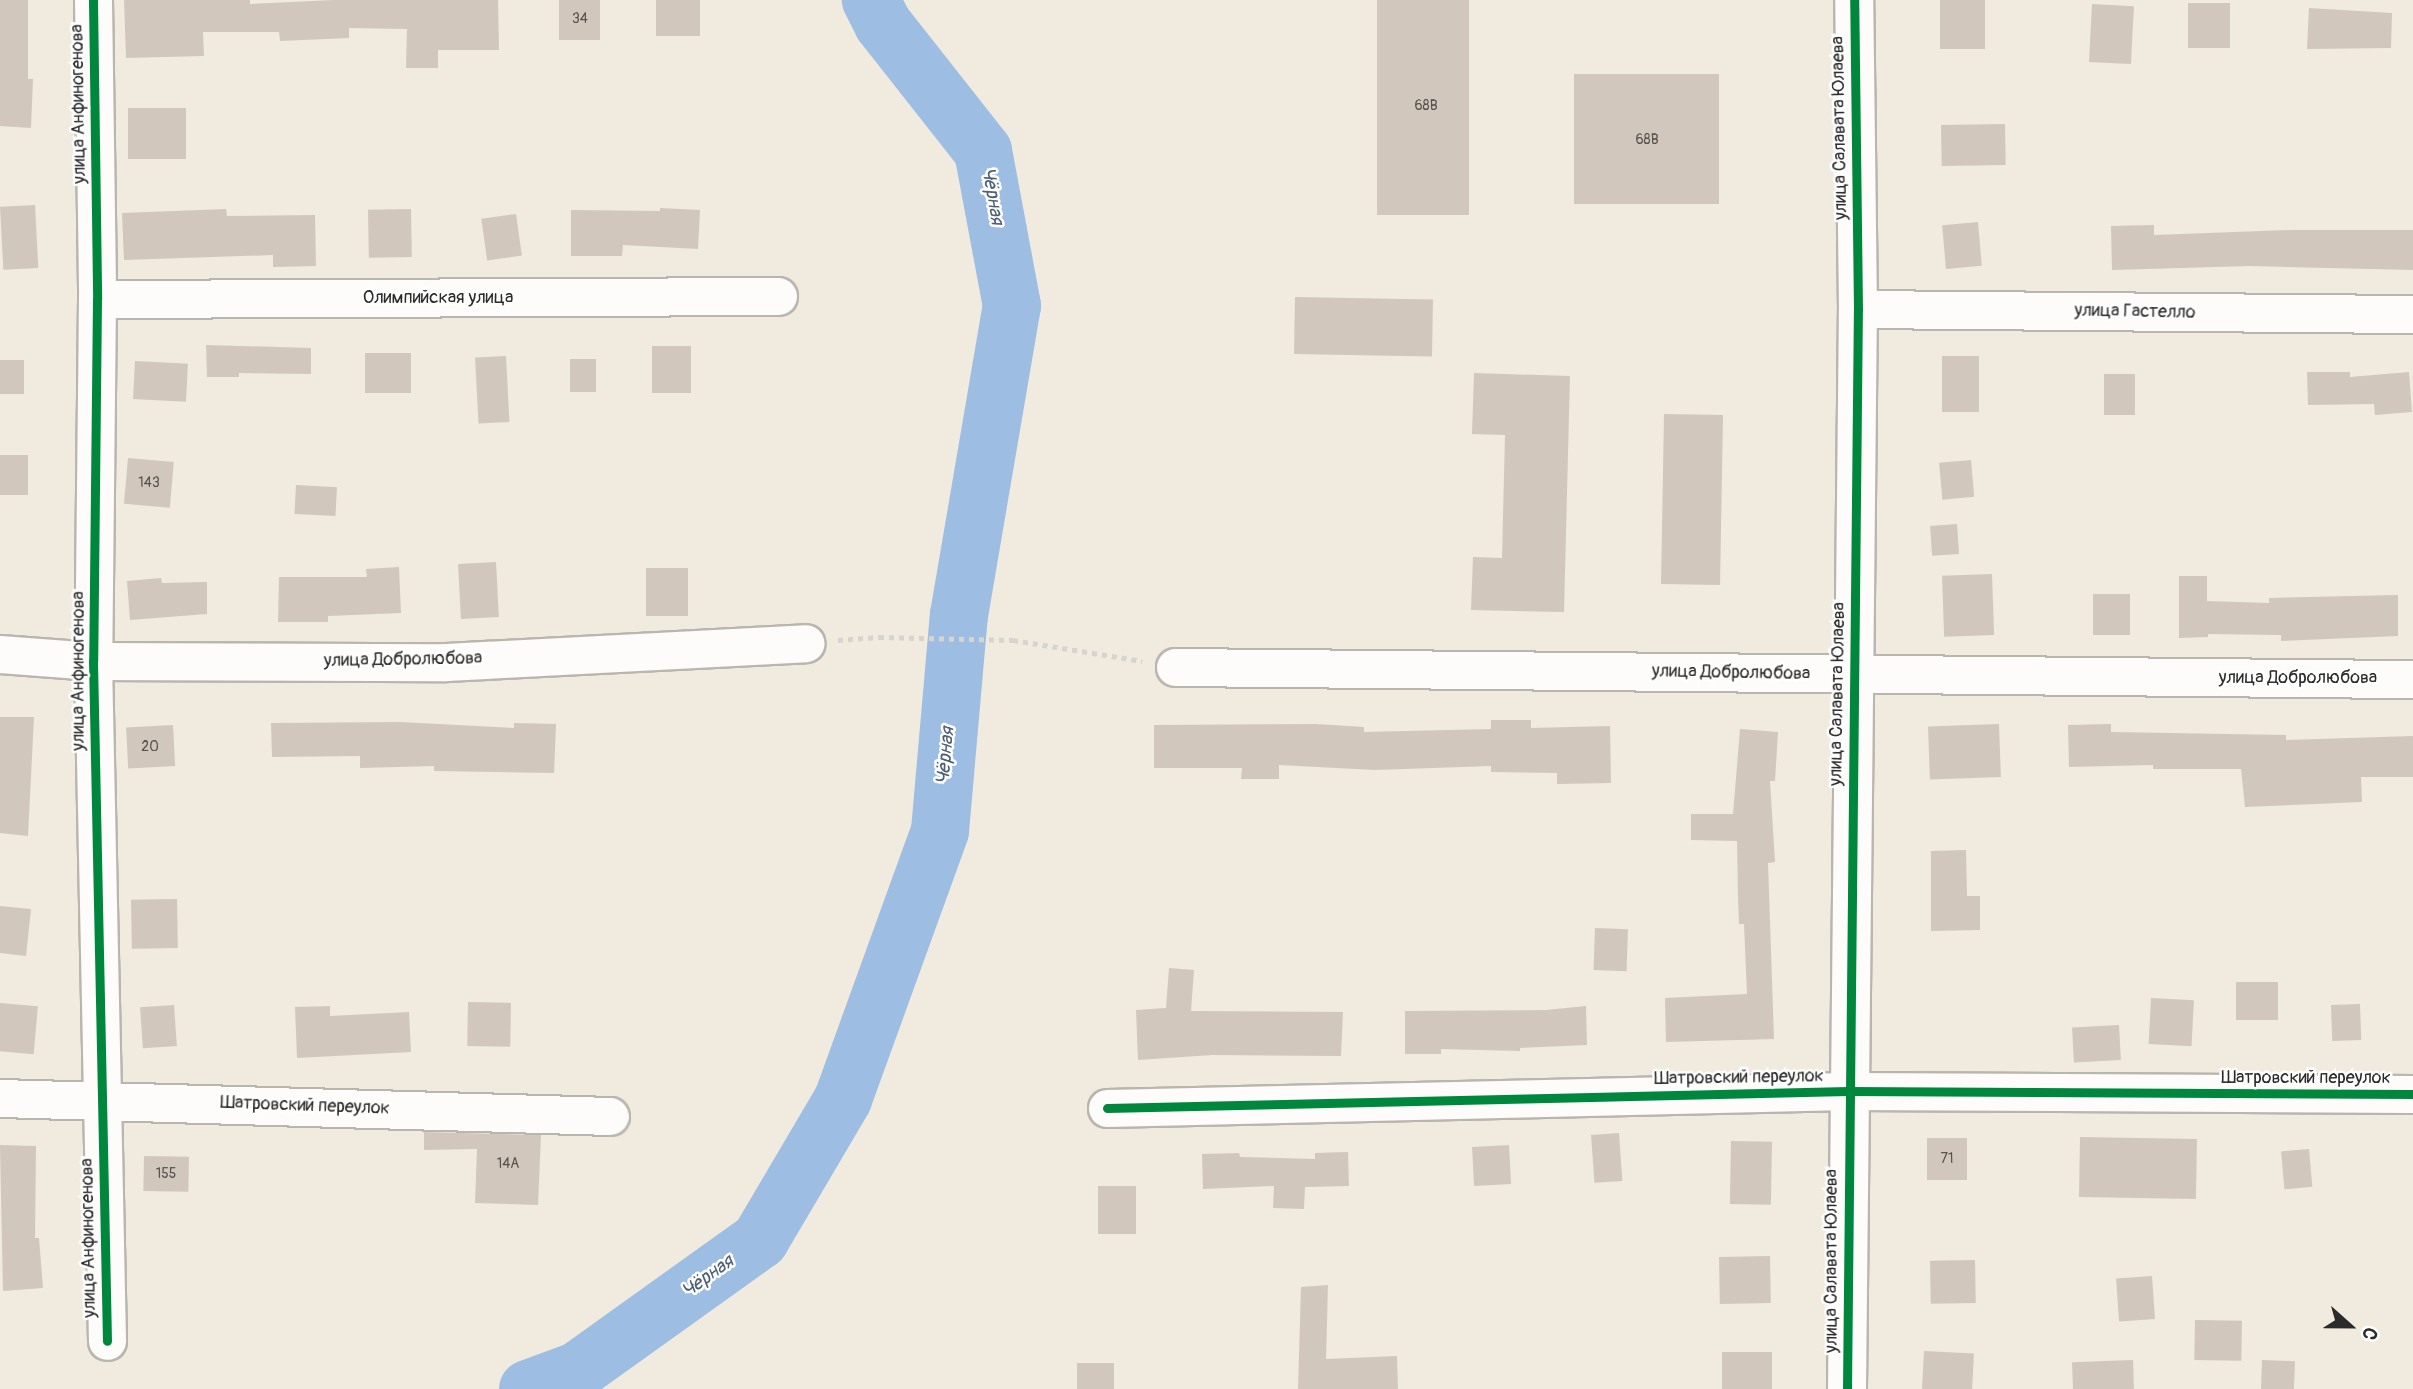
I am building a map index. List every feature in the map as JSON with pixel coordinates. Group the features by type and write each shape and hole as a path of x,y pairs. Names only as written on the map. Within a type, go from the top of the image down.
{"street":[{"name":"улица Анфиногенова","path":"93,0 97,299 93,661 107,1341"},
{"name":"улица Салавата Юлаева","path":"1847,1389 1858,309 1854,0"},
{"name":"Олимпийская улица","path":"97,299 778,296"},
{"name":"улица Гастелло","path":"1858,309 2413,314"},
{"name":"улица Добролюбова","path":"0,654 93,661 446,662 805,643"},
{"name":"улица Добролюбова","path":"1175,667 2413,679"},
{"name":"Шатровский переулок","path":"1107,1108 1849,1091 2413,1094"},
{"name":"Шатровский переулок","path":"0,1098 610,1116"}],"path":[{"path":"879,637 1013,640 1175,667"}],"building":[{"path":"0,0 28,0 28,79 33,79 31,128 0,126"},
{"path":"124,0 250,0 250,4 334,0 498,0 499,50 438,50 438,68 406,68 407,29 349,28 349,38 280,41 279,32 203,32 204,56 126,58"},
{"path":"559,0 600,0 600,40 559,40"},
{"path":"656,0 700,0 700,36 656,36"},
{"path":"1377,0 1469,0 1469,215 1377,215"},
{"path":"1940,0 1985,0 1985,49 1940,49"},
{"path":"2188,3 2230,3 2230,48 2188,48"},
{"path":"2092,4 2134,6 2131,64 2089,62"},
{"path":"2309,8 2392,13 2391,48 2307,49"},
{"path":"1574,74 1719,74 1719,204 1574,204"},
{"path":"128,108 186,108 186,159 128,159"},
{"path":"2005,124 2006,165 1942,166 1941,125"},
{"path":"35,205 38,268 3,270 0,207"},
{"path":"660,208 700,210 698,249 623,245 622,256 571,256 571,210 660,211"},
{"path":"226,209 227,216 315,215 316,266 273,267 273,255 124,260 122,213"},
{"path":"411,209 412,257 369,258 368,210"},
{"path":"516,214 522,256 487,260 481,219"},
{"path":"1978,222 1982,266 1946,269 1942,225"},
{"path":"2154,225 2154,235 2291,230 2413,230 2413,270 2250,266 2112,270 2111,226"},
{"path":"1295,297 1433,299 1432,356 1294,354"},
{"path":"206,345 311,348 311,374 239,373 239,377 207,377"},
{"path":"652,346 691,346 691,393 652,393"},
{"path":"365,353 411,353 411,393 365,393"},
{"path":"506,356 509,422 478,424 475,358"},
{"path":"1942,356 1979,356 1979,412 1942,412"},
{"path":"570,359 596,359 596,392 570,392"},
{"path":"0,360 24,360 24,394 0,394"},
{"path":"135,361 188,364 186,402 133,399"},
{"path":"2307,372 2350,372 2350,377 2409,372 2412,412 2375,415 2374,404 2308,405"},
{"path":"1474,373 1570,376 1564,612 1471,610 1473,557 1502,558 1505,435 1472,434"},
{"path":"2104,374 2135,374 2135,415 2104,415"},
{"path":"1664,414 1723,415 1720,585 1661,584"},
{"path":"0,455 28,455 28,495 0,495"},
{"path":"128,458 174,462 170,508 124,504"},
{"path":"1971,460 1974,497 1942,500 1939,463"},
{"path":"296,485 337,487 335,516 294,514"},
{"path":"1957,524 1959,554 1932,556 1930,526"},
{"path":"496,562 499,617 461,619 458,564"},
{"path":"399,567 401,613 328,616 328,622 278,622 279,577 367,577 366,569"},
{"path":"646,568 688,568 688,616 646,616"},
{"path":"1992,574 1994,635 1944,637 1942,576"},
{"path":"2179,576 2207,576 2207,601 2269,603 2269,598 2398,595 2398,636 2281,641 2281,635 2208,634 2208,637 2179,638"},
{"path":"161,578 162,583 207,582 207,614 130,620 127,581"},
{"path":"2093,594 2130,594 2130,635 2093,635"},
{"path":"0,717 34,717 28,836 0,833"},
{"path":"1491,720 1531,720 1531,728 1610,726 1611,783 1557,784 1557,773 1491,772 1491,766 1375,770 1279,765 1279,779 1241,779 1242,768 1154,768 1154,725 1316,724 1364,727 1364,732 1491,729"},
{"path":"400,722 514,728 514,723 556,724 554,773 434,771 434,766 360,768 360,756 272,757 271,723"},
{"path":"1999,724 2001,777 1930,779 1928,726"},
{"path":"2111,724 2111,732 2286,735 2286,740 2413,736 2413,777 2361,777 2362,802 2245,807 2241,769 2153,769 2153,765 2069,767 2068,725"},
{"path":"173,725 175,766 128,768 126,727"},
{"path":"1740,729 1778,732 1775,781 1770,781 1775,862 1768,863 1774,1039 1666,1042 1665,998 1747,994 1744,924 1739,924 1737,841 1691,840 1691,814 1733,814"},
{"path":"1966,850 1967,896 1980,896 1980,930 1931,931 1931,851"},
{"path":"177,899 178,948 132,949 131,900"},
{"path":"0,906 31,909 26,956 0,953"},
{"path":"1595,928 1628,929 1627,971 1594,970"},
{"path":"1169,968 1194,970 1191,1011 1343,1012 1341,1056 1212,1055 1138,1060 1136,1010 1166,1008"},
{"path":"2236,982 2278,982 2278,1020 2236,1020"},
{"path":"2151,998 2194,1000 2192,1046 2149,1044"},
{"path":"468,1002 511,1003 510,1047 467,1046"},
{"path":"0,1003 38,1006 34,1054 0,1051"},
{"path":"2360,1004 2361,1040 2332,1041 2331,1005"},
{"path":"174,1005 177,1046 143,1048 140,1007"},
{"path":"330,1006 330,1016 409,1012 411,1052 297,1058 295,1007"},
{"path":"1586,1006 1587,1045 1520,1048 1520,1051 1441,1049 1441,1054 1405,1054 1405,1011 1546,1010"},
{"path":"2119,1025 2121,1060 2074,1062 2072,1027"},
{"path":"424,1132 541,1135 538,1205 475,1203 477,1149 424,1150"},
{"path":"1619,1133 1622,1181 1594,1183 1591,1135"},
{"path":"2080,1137 2197,1139 2196,1199 2079,1197"},
{"path":"1927,1138 1967,1138 1967,1180 1927,1180"},
{"path":"1731,1141 1772,1142 1771,1205 1730,1204"},
{"path":"0,1145 36,1146 35,1238 39,1238 43,1288 3,1291"},
{"path":"1509,1145 1511,1184 1474,1186 1472,1147"},
{"path":"2309,1149 2312,1187 2284,1189 2281,1151"},
{"path":"1348,1152 1349,1186 1305,1187 1304,1209 1273,1208 1274,1186 1203,1189 1202,1154 1239,1153 1240,1157 1315,1159 1315,1153"},
{"path":"144,1156 189,1157 188,1192 143,1191"},
{"path":"1098,1186 1136,1186 1136,1234 1098,1234"},
{"path":"1770,1256 1771,1303 1720,1304 1719,1257"},
{"path":"1975,1260 1976,1303 1931,1304 1930,1261"},
{"path":"2152,1276 2155,1319 2119,1321 2116,1279"},
{"path":"1328,1285 1326,1359 1397,1356 1398,1389 1298,1389 1301,1287"},
{"path":"2195,1320 2242,1321 2241,1361 2194,1360"},
{"path":"1924,1351 1974,1354 1972,1389 1922,1389"},
{"path":"1722,1352 1772,1352 1772,1389 1722,1389"},
{"path":"2133,1360 2134,1389 2073,1389 2072,1362"},
{"path":"2262,1360 2295,1361 2294,1389 2261,1389"},
{"path":"1077,1363 1114,1363 1114,1389 1077,1389"}],"waterway":[{"name":"Чёрная","path":"528,1389 577,1371 760,1240 843,1099 940,831 959,615 1012,306 983,151 883,24 871,0"}],"cycle path":[{"path":"93,0 97,299 93,661 107,1341"},
{"path":"1847,1389 1858,309 1854,0"},
{"path":"1107,1108 1848,1091 2413,1094"}]}
